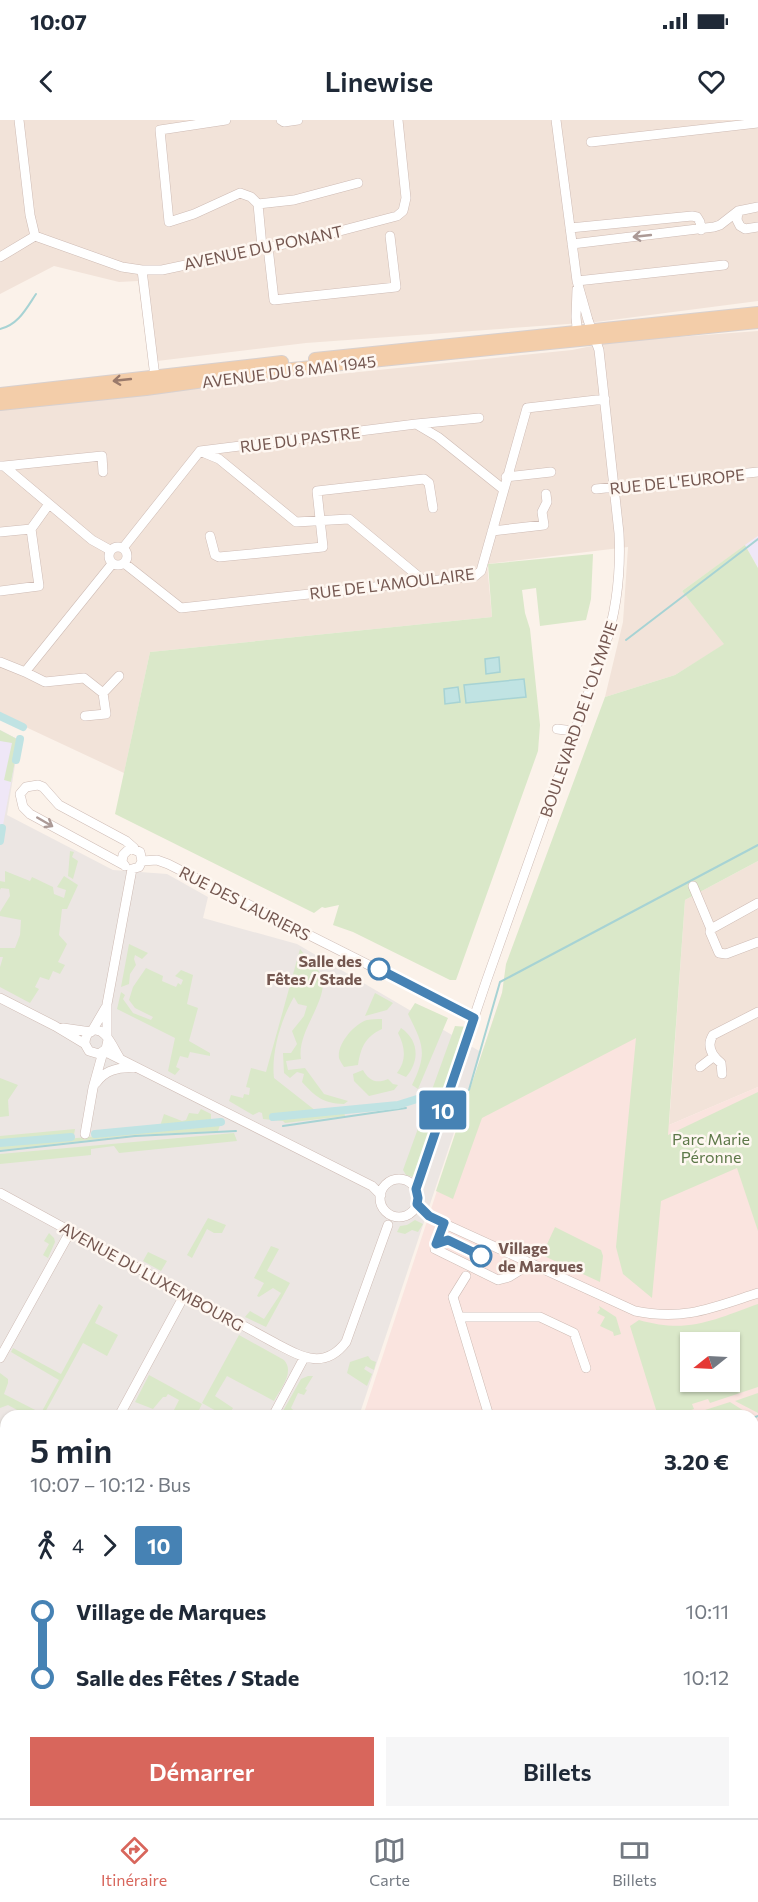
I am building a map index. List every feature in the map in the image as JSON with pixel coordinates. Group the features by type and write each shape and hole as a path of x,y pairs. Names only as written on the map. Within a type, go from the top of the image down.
{"main road":[{"path":"593,334 758,313"},
{"path":"578,335 758,321"},
{"name":"AVENUE DU 8 MAI 1945","path":"0,394 578,335"},
{"name":"AVENUE DU 8 MAI 1945","path":"0,404 146,389 578,335"}],"street":[{"path":"0,257 35,236 30,215 19,120"},
{"path":"226,120 159,125 169,222 240,194 251,197 258,204 274,300 396,287 390,236"},
{"path":"281,120 284,122 298,120"},
{"name":"AVENUE DU PONANT","path":"35,236 122,267 162,270 317,237 397,216 403,211 406,198 398,120"},
{"path":"556,120 577,281 578,335"},
{"path":"681,120 682,132"},
{"path":"591,142 758,123"},
{"path":"258,204 294,200 358,183"},
{"path":"572,244 700,230 720,225 738,211 758,207"},
{"path":"738,211 737,220 740,226 745,229 758,227"},
{"path":"570,228 692,216 697,217 700,222 700,230"},
{"path":"577,281 724,265"},
{"path":"142,270 155,377"},
{"name":"BOULEVARD DE L'OLYMPIE","path":"413,1186 420,1176 605,646 616,603 620,556 605,399 599,350 577,281"},
{"name":"RUE DE L'AMOULAIRE","path":"124,562 181,608 479,574 482,571 526,408 605,399"},
{"name":"RUE DU PASTRE","path":"200,451 479,418"},
{"path":"416,424 438,437 503,489"},
{"path":"123,548 200,451 219,459 296,522 349,519 424,582"},
{"path":"2,466 102,456 103,472"},
{"path":"2,466 92,540 110,550"},
{"path":"506,477 551,472"},
{"name":"RUE DE L'EUROPE","path":"596,489 758,472"},
{"path":"210,536 212,551 219,557 323,547 317,491 424,479 429,483 433,508"},
{"path":"492,531 544,525 543,512 547,502 546,494"},
{"path":"0,591 39,586 31,529 49,504"},
{"path":"0,532 31,529"},
{"path":"118,546 123,548 127,553 124,562 120,565 112,564 108,556 110,550 118,546"},
{"path":"24,672 112,564"},
{"path":"0,662 45,682 84,678 103,693 106,714 85,716"},
{"path":"103,693 119,676"},
{"path":"557,729 574,731"},
{"path":"38,785 44,788 59,805 126,841 140,852 142,861 139,867 128,867 30,814 23,807 20,794 26,787 38,785"},
{"path":"85,1134 93,1088 107,1039 107,1005 128,867 122,859 124,852 134,848"},
{"name":"RUE DES LAURIERS","path":"142,861 157,860 168,864 474,1018"},
{"path":"693,886 711,929 716,950 722,954 758,942"},
{"path":"711,929 758,903"},
{"path":"0,998 85,1044 92,1053 93,1088"},
{"path":"85,1044 86,1037 107,1005"},
{"path":"722,1074 721,1062 713,1057 710,1045 713,1035 758,1012"},
{"path":"55,1026 102,1032 120,1059"},
{"path":"92,1053 103,1052 120,1059 372,1186 381,1195"},
{"path":"700,1067 713,1057"},
{"path":"93,1088 99,1079 111,1071 123,1067 138,1068"},
{"path":"372,1186 386,1185 397,1179 413,1186 418,1198 417,1204 406,1215 388,1225"},
{"path":"276,1410 304,1358 315,1359 328,1356 346,1342 388,1225 381,1195 386,1185"},
{"name":"AVENUE DU LUXEMBOURG","path":"0,1193 304,1358"},
{"path":"417,1204 429,1216 634,1311 655,1316 693,1314 758,1293"},
{"path":"383,1208 392,1215 429,1216"},
{"path":"444,1223 435,1249 498,1280 509,1277 530,1264"},
{"path":"0,1358 70,1232"},
{"path":"466,1276 453,1297 487,1410"},
{"path":"122,1410 185,1294"},
{"path":"459,1317 540,1317 574,1333 586,1368"}],"shaded area":[{"path":"0,120 758,120 758,301 596,322 306,343 149,362 138,281 119,282 54,266 0,294"},
{"path":"758,331 758,536 682,591 725,644 675,675 605,697 623,622 628,547 487,564 492,617 150,652 124,773 0,715 0,409 572,350 612,342"},
{"path":"758,536 758,568 745,545"},
{"path":"0,730 19,740 7,815 113,870 167,874 208,897 203,918 297,944 481,1052 361,1410 0,1410"},
{"path":"0,730 19,740 0,841"},
{"path":"758,861 758,1087 669,1125 685,900"},
{"path":"678,900 669,1125 758,1087 758,1410 365,1410 502,993"}],"green space":[{"name":"Parc Marie Péronne","path":"745,545 758,568 758,861 685,900 668,1135 758,1092 758,1231 737,1168 661,1201 652,1298 623,1274 616,1247 636,1038 482,1118 453,1199 436,1191 502,993 506,964 605,697 675,675 724,644 682,591"},
{"path":"593,554 591,599 586,620 540,626 536,588 522,590 530,629 540,725 538,751 456,980 450,980 353,932 333,925 339,905 322,907 314,913 115,814 150,652 492,617 488,564"},
{"path":"0,730 19,740 11,782 4,780 12,743 0,741"},
{"path":"70,851 74,852 72,857 78,861 73,879 68,876"},
{"path":"5,871 30,881 32,877 53,887 54,894 64,898 66,890 57,887 64,876 78,885 67,909 62,909 59,935 67,944 58,962 65,965 60,974 53,971 49,980 40,977 35,987 39,989 30,1003 0,987 0,967 3,957 0,957 0,948 15,948 20,935 21,920 0,916 10,896 9,889 1,888 0,890 0,881 5,882"},
{"path":"129,944 148,953 142,959 135,955 136,965 130,974 129,984 121,987"},
{"path":"300,949 321,975 323,984 318,1004 303,1037 301,1059 286,1061 288,1070 305,1068 324,1094 348,1101 344,1104 325,1101 302,1082 304,1074 297,1072 290,1078 284,1073 283,1053 291,1053 297,1044 292,1031 304,1016 307,1006 298,1004 294,997 278,1036 273,1068 274,1078 316,1111 344,1112 345,1116 285,1123 263,1119 262,1113 253,1115 229,1101 231,1095 243,1098 244,1094 249,1095 250,1088 246,1087 251,1068 266,1072"},
{"path":"146,968 163,976 162,981 176,987 178,983 181,985 183,980 175,976 181,970 193,975 187,1004 198,1008 189,1041 210,1053 210,1056 190,1052 188,1058 180,1056 176,1067 180,1069 175,1075 168,1071 175,1038 117,1009 121,992 125,995 123,999 133,1013 151,1020 153,1017 135,1008 129,1000 133,987"},
{"path":"375,993 393,1003 387,1010 365,1016"},
{"path":"415,1003 448,1018 418,1089 412,1085 420,1065 422,1049 408,1014"},
{"path":"382,1019 382,1029 365,1043 358,1065 344,1067 339,1053 347,1035 362,1022"},
{"path":"455,1026 468,1027 413,1177 406,1175 403,1170"},
{"path":"401,1028 411,1038 416,1051 414,1064 406,1077 397,1073 404,1058 398,1033"},
{"path":"363,1070 368,1077 374,1080 388,1079 398,1085 394,1090 369,1096 354,1081 353,1074"},
{"path":"0,1078 18,1085 8,1100 9,1116 0,1117"},
{"path":"201,1109 211,1114 211,1121 160,1126 164,1114 182,1121 186,1120 189,1113 198,1114"},
{"path":"220,1125 218,1131 134,1135 0,1150 0,1145"},
{"path":"75,1129 74,1135 0,1142 0,1136"},
{"path":"234,1133 237,1141 119,1153 114,1146 91,1149 91,1155 0,1164 0,1154"},
{"path":"208,1218 226,1225 222,1233 214,1233 207,1229 192,1258 187,1255"},
{"path":"415,1220 423,1224 418,1232 412,1230 405,1234 397,1232 400,1226"},
{"path":"555,1227 601,1250 603,1256 600,1282 542,1255"},
{"path":"49,1233 55,1242 48,1258 43,1255 49,1244 44,1241"},
{"path":"271,1246 279,1249 267,1271 290,1283 266,1327 245,1317 250,1311 264,1319 281,1293 273,1288 257,1296 264,1283 254,1278"},
{"path":"148,1252 167,1261 161,1271 143,1261"},
{"path":"99,1304 103,1307 95,1323 118,1335 107,1356 83,1343 46,1410 43,1410 59,1380 11,1352 13,1348 61,1374"},
{"path":"758,1304 758,1387 710,1403 708,1399 692,1404 694,1409 691,1410 656,1410 630,1326 639,1320 672,1326 700,1323"},
{"path":"599,1306 616,1317 621,1334 614,1336 613,1332 600,1326 605,1317 597,1313"},
{"path":"239,1335 284,1360 287,1365 288,1375 274,1401 227,1376 215,1396 233,1408 232,1410 214,1410 202,1403"},
{"path":"368,1356 376,1362 374,1370 366,1366 364,1369 372,1374 367,1386 347,1373 350,1362"},
{"path":"0,1373 8,1379 4,1394 35,1410 17,1410 8,1405 0,1408"},
{"path":"149,1375 202,1404 199,1410 174,1410 179,1400 168,1394 153,1409 135,1402"},
{"path":"313,1376 304,1395 298,1393 291,1408 293,1410 284,1410 301,1379"},
{"path":"758,1393 758,1410 752,1410 735,1401"},
{"path":"730,1402 743,1410 705,1410"}],"water":[{"path":"499,657 500,672 486,674 485,659"},
{"path":"524,679 526,697 466,703 464,685"},
{"path":"458,687 460,702 445,704 444,689"}],"waterway":[{"path":"0,329 17,320 36,294"},
{"path":"626,640 758,539"},
{"path":"0,716 23,727"},
{"path":"16,760 20,739"},
{"path":"0,841 2,828"},
{"path":"469,1090 500,982 758,845"},
{"path":"273,1117 398,1105 417,1099"},
{"path":"283,1126 406,1108"},
{"path":"95,1134 221,1122"},
{"path":"0,1151 135,1136 236,1131"},
{"path":"0,1143 71,1137"}],"bus line":[{"name":"10","path":"379,969 474,1018 416,1189 417,1204 429,1216 444,1223 436,1244 448,1240 481,1256"}],"place":[{"name":"Salle des Fêtes / Stade","path":"379,969"},
{"name":"Village de Marques","path":"481,1256"}]}
